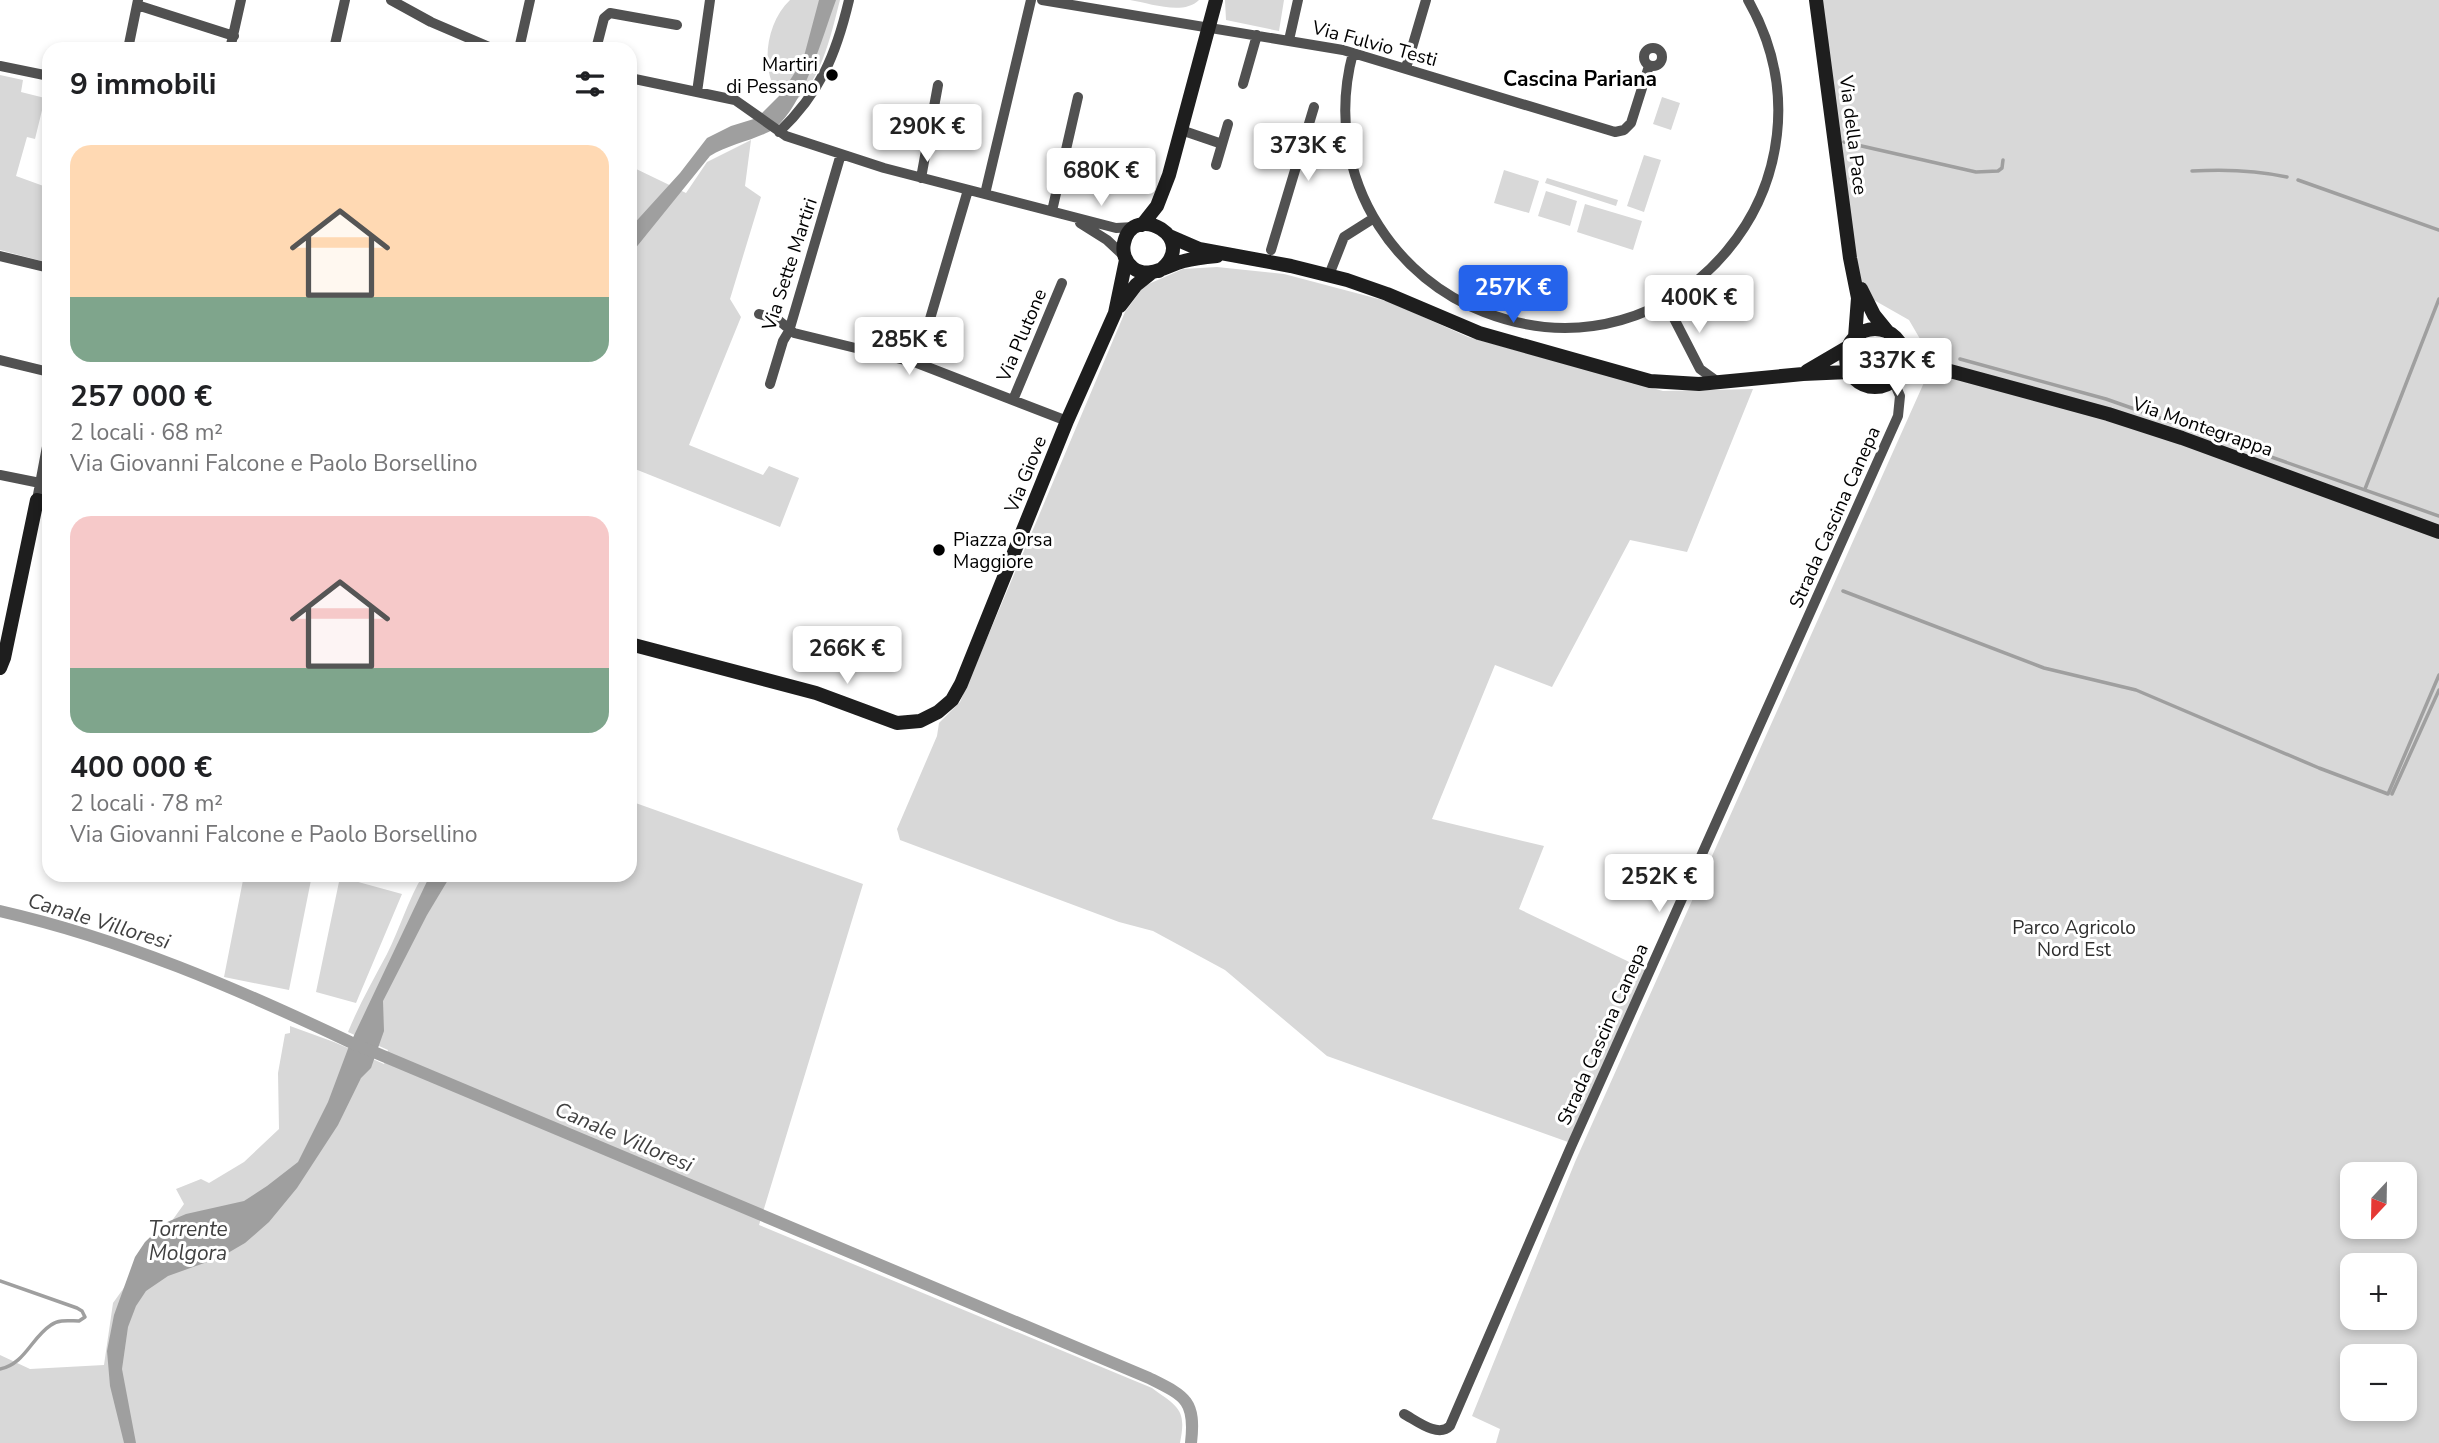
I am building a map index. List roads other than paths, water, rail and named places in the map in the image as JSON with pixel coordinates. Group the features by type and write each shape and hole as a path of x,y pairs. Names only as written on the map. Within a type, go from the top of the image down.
{"street":[{"path":"232,42 242,0"},
{"path":"336,42 345,0"},
{"path":"391,0 431,22 478,42"},
{"path":"521,42 530,0"},
{"path":"697,92 710,0"},
{"path":"779,132 805,106 826,71 839,41 849,0"},
{"path":"985,194 1031,0"},
{"name":"Via Fulvio Testi","path":"1042,0 1353,53 1618,132 1631,123 1649,66"},
{"path":"1155,272 1165,266 1172,252 1163,212 1169,175 1216,0"},
{"path":"1289,40 1297,0"},
{"path":"1406,68 1426,0"},
{"path":"1353,53 1345,106 1349,146 1359,185 1374,218 1396,250 1422,276 1464,304 1508,320 1541,326 1591,325 1632,316 1665,301 1703,275 1728,251 1755,210 1770,172 1778,124 1777,86 1767,43 1748,0"},
{"name":"Via della Pace","path":"1816,0 1850,258 1871,310 1889,332"},
{"path":"129,42 138,2 234,36"},
{"path":"598,42 604,18 610,13 677,25"},
{"path":"1242,84 1258,35"},
{"path":"0,66 42,75"},
{"path":"637,79 735,100 779,132 921,178 1116,228 1152,224 1188,246 1329,275 1387,294 1479,333 1657,382 1718,383 1849,372"},
{"path":"921,178 938,85"},
{"path":"1052,211 1078,97"},
{"path":"1271,250 1314,107"},
{"path":"1216,165 1228,124"},
{"path":"1181,130 1222,144"},
{"path":"1301,149 1349,146"},
{"name":"Via Sette Martiri","path":"770,384 783,341 789,331 841,154"},
{"path":"1125,258 1126,236 1140,226 1157,206 1169,175"},
{"path":"917,363 968,191"},
{"path":"1065,214 1104,238 1136,270 1155,272 1192,259 1232,255"},
{"path":"1329,275 1344,237 1374,218"},
{"path":"0,256 42,266"},
{"name":"Via Giove","path":"1115,313 1125,258"},
{"name":"Via Giove","path":"637,646 816,692 892,723 906,724 928,718 952,700 961,684 1067,421 1115,313 1136,285 1155,272"},
{"name":"Via della Pace","path":"1851,342 1858,309 1855,275"},
{"name":"Via Plutone","path":"1013,400 1062,283"},
{"path":"1665,301 1700,369 1718,383"},
{"path":"759,314 777,319 789,331 917,363 1067,421"},
{"path":"1803,374 1869,329 1879,329 1889,332 1899,341 1903,352 1903,361 1896,376 1883,385 1870,386 1859,382 1849,372 1846,362 1851,342"},
{"name":"Via Montegrappa","path":"1903,352 1950,371 2120,418 2287,475 2439,532"},
{"path":"0,360 42,370"},
{"name":"Via Montegrappa","path":"1896,376 1926,370 1950,371"},
{"name":"Strada Cascina Canepa","path":"1404,1414 1438,1431 1450,1426 1576,1136 1898,416 1900,396 1896,376"},
{"path":"42,473 42,495"},
{"path":"0,475 40,483"},
{"path":"0,668 3,641 42,504"}],"water":[{"path":"819,0 836,0 804,87 785,117 769,132 710,156 637,246 637,220 680,173 707,138 731,126 757,118 781,94 803,60"},
{"name":"Torrente Molgora","path":"427,882 447,882 383,1001 384,1031 371,1068 361,1078 338,1125 297,1188 269,1222 245,1243 221,1257 168,1276 146,1291 136,1306 128,1327 122,1369 136,1443 124,1443 110,1386 107,1351 114,1315 135,1257 145,1242 165,1223 186,1214 244,1201 298,1162 328,1102 349,1046"}],"waterway":[{"path":"1844,142 1976,172 1998,171 2002,168 2003,160"},
{"path":"2192,171 2240,171 2287,177"},
{"path":"2298,180 2439,230"},
{"path":"2365,489 2439,299"},
{"path":"1960,359 2106,399 2439,516"},
{"path":"1843,591 2044,668 2136,690 2319,768 2388,794 2439,675"},
{"path":"2392,794 2439,690"},
{"name":"Canale Villoresi","path":"0,911 91,936 222,984 350,1042 1149,1378 1185,1401 1192,1417 1191,1443"},
{"path":"0,1281 77,1308 85,1317 79,1321 54,1323 44,1330 16,1362 0,1369"}],"place":[{"name":"Martiri di Pessano","path":"832,75"},
{"name":"Piazza Orsa Maggiore","path":"939,550"}],"district":[{"name":"Cascina Pariana","path":"1580,79"}],"park label":[{"name":"Parco Agricolo Nord Est","path":"2074,938"}]}
